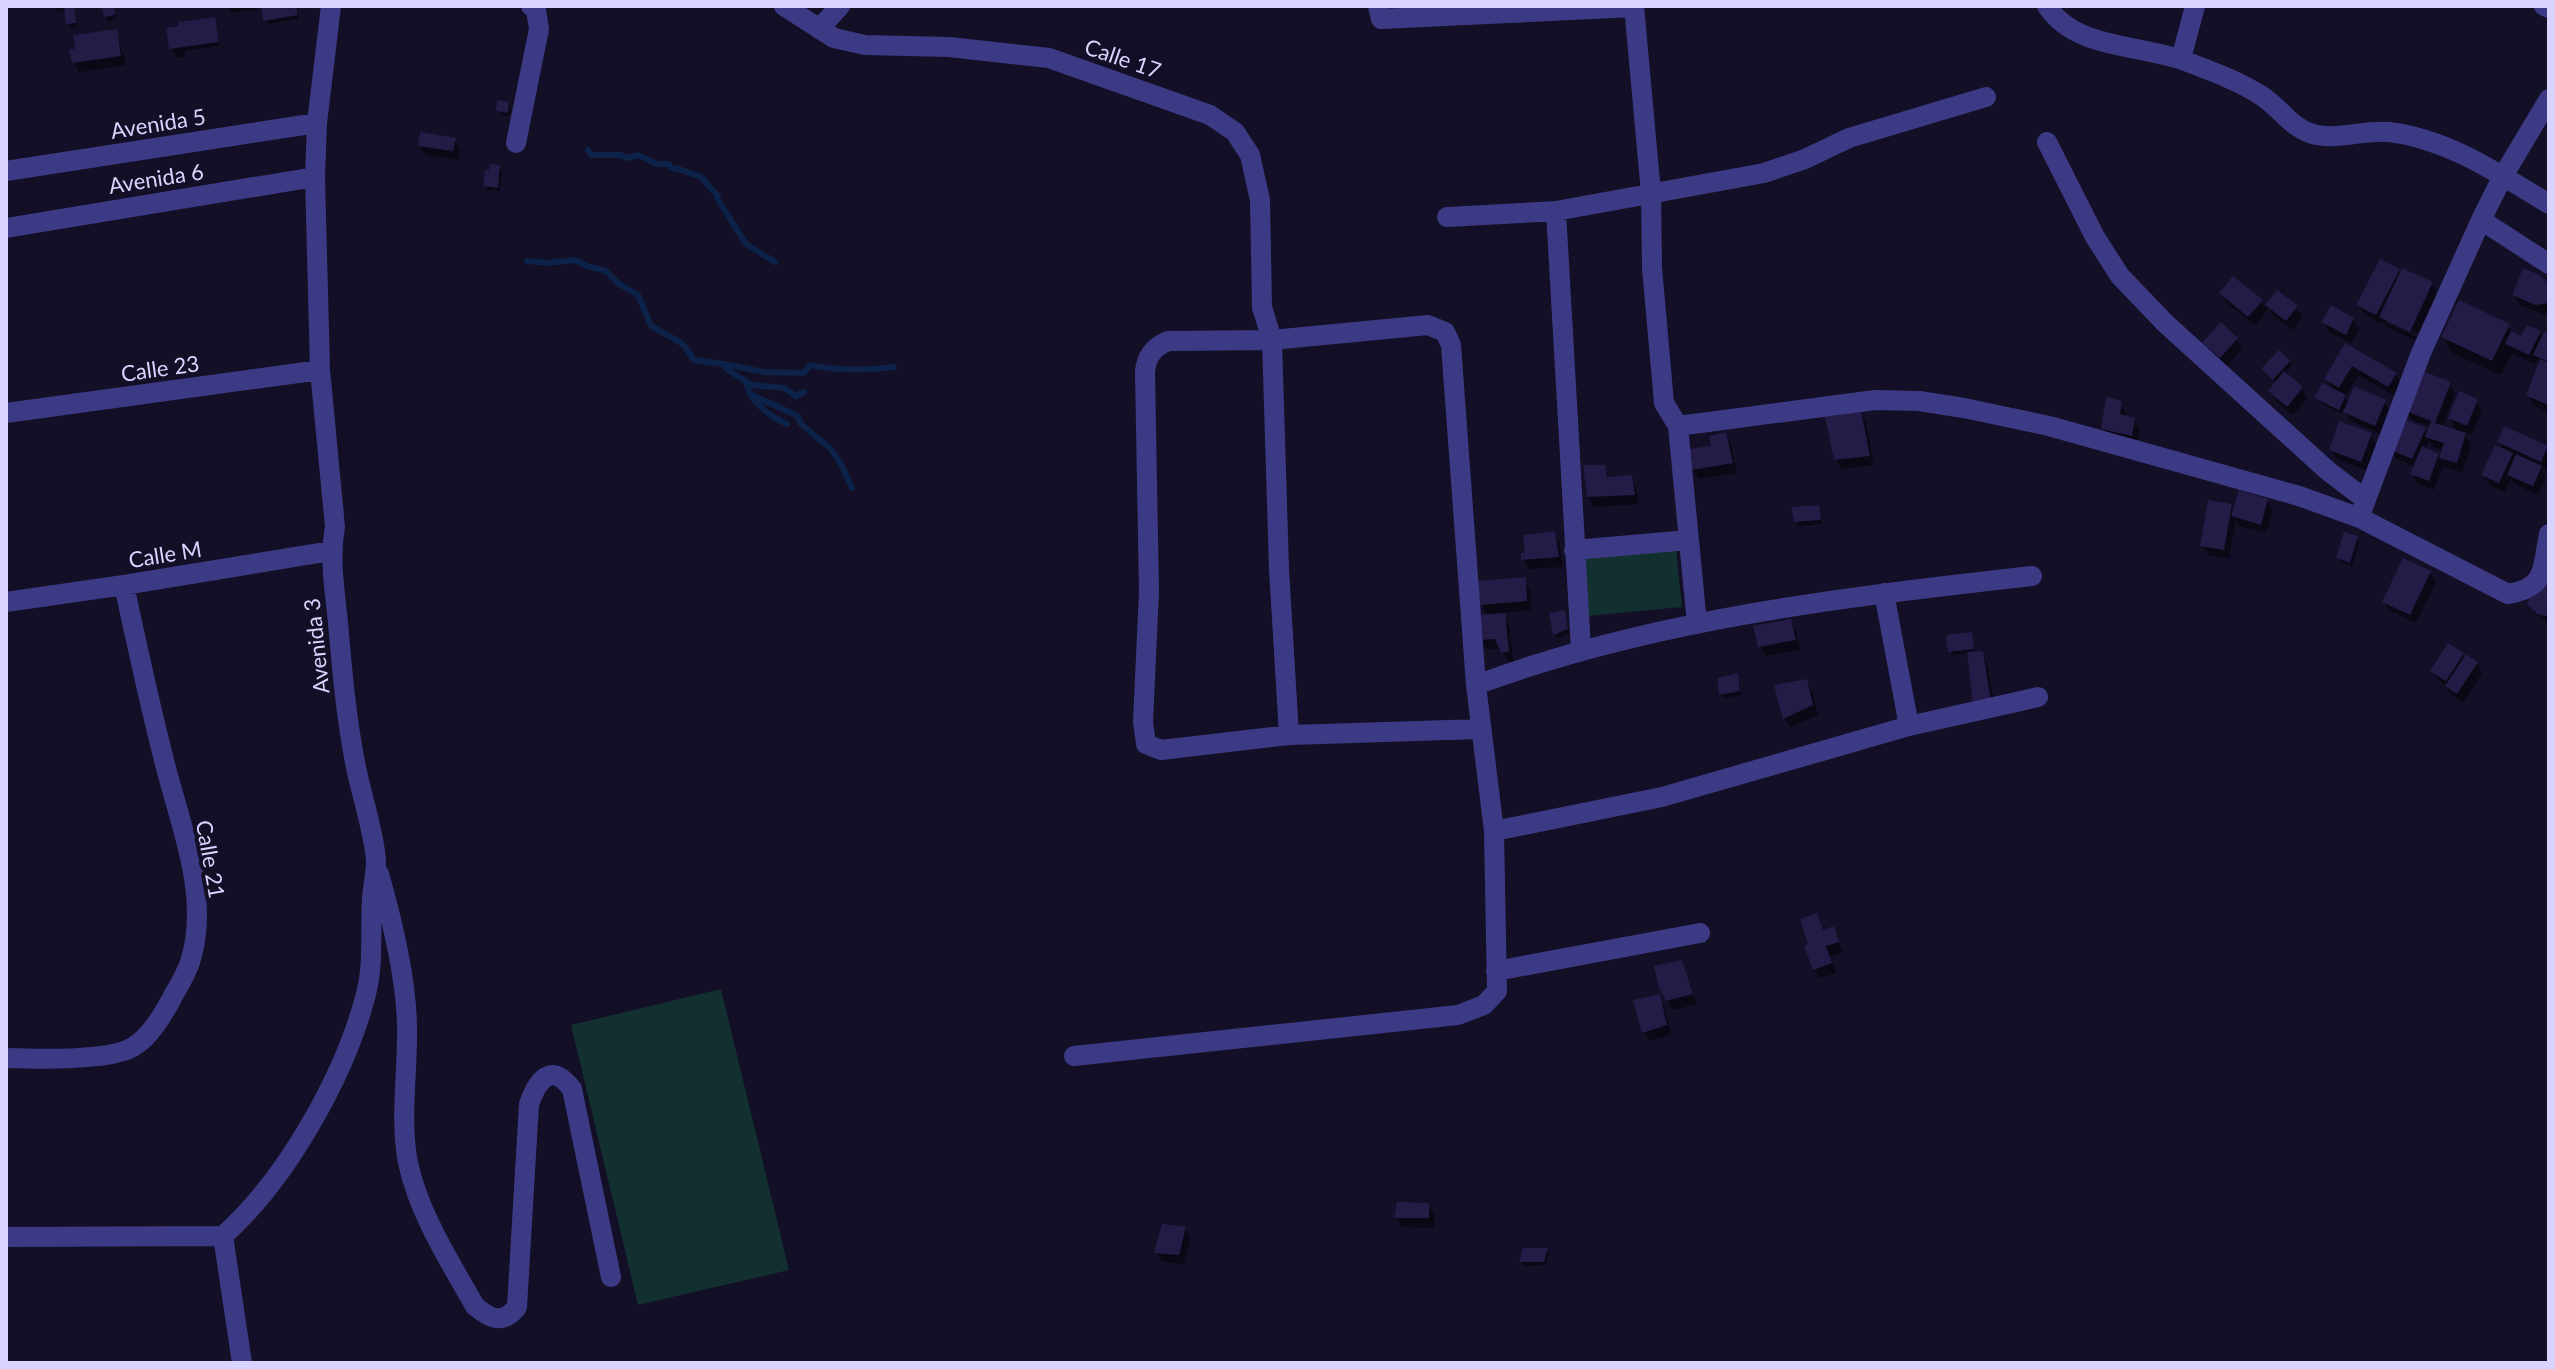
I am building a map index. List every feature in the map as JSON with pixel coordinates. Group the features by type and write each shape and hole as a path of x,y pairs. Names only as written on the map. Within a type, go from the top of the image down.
{"street":[{"name":"Avenida 3","path":"223,1236 246,1216 268,1188 296,1149 332,1087 366,995 372,962 372,899 376,861 354,759 331,551 335,527 320,370 315,177 317,123 331,6"},
{"path":"516,143 539,29 536,10 531,6"},
{"name":"Calle 17","path":"784,6 834,38 865,45 949,47 1049,58 1210,115 1235,132 1250,155 1260,200 1262,307 1272,340 1279,569 1289,735"},
{"path":"819,29 840,6"},
{"path":"1378,6 1381,19 1634,7 1651,193 1652,268 1664,403 1678,426 1697,624"},
{"path":"2047,6 2082,36 2181,59 2239,83 2265,98 2303,131 2314,135 2387,131 2427,139 2503,176 2549,204"},
{"path":"2181,59 2195,6"},
{"path":"1447,217 1556,211 1764,173 1805,159 1849,138 1986,97"},
{"path":"2363,509 2421,353 2481,220 2549,99"},
{"name":"Avenida 5","path":"6,171 317,123"},
{"path":"2047,142 2095,237 2120,276 2165,323 2305,450 2363,509 2508,594 2526,591 2539,581 2549,534"},
{"name":"Avenida 6","path":"6,228 315,177"},
{"path":"1556,211 1581,649"},
{"path":"2481,220 2549,264"},
{"path":"1074,1056 1458,1015 1484,1005 1497,991 1494,831 1476,685 1451,345 1445,332 1428,325 1272,340 1168,341 1155,348 1146,363 1149,592 1143,722 1146,744 1161,750 1289,735 1480,729"},
{"name":"Calle 23","path":"6,413 320,370"},
{"path":"1678,426 1875,400 1919,401 2049,426 2363,509"},
{"path":"1574,550 1689,540"},
{"name":"Calle M","path":"6,602 331,551"},
{"path":"1476,685 1581,649 1697,624 1884,593 2032,576"},
{"name":"Calle 21","path":"6,1058 45,1060 108,1054 133,1048 160,1020 190,963 196,930 195,890 124,585"},
{"path":"1884,593 1909,726"},
{"path":"1494,831 1662,797 1909,726 2038,697"},
{"path":"376,861 405,995 404,1121 408,1163 419,1199 475,1306 489,1318 500,1320 510,1316 517,1307 529,1104 536,1084 546,1077 556,1075 572,1089 611,1277"},
{"path":"1496,971 1700,933"},
{"path":"6,1237 223,1236 242,1363"}],"green space":[{"path":"1676,548 1682,607 1587,616 1582,557"},
{"path":"721,989 789,1270 638,1305 571,1025"}],"building":[{"path":"64,6 74,6 76,23 66,24"},
{"path":"102,6 114,6 115,15 104,17"},
{"path":"261,6 296,6 298,15 263,21"},
{"path":"215,17 219,42 169,49 166,28 179,26 178,22"},
{"path":"117,29 121,56 72,63 69,49 75,49 73,35"},
{"path":"497,100 509,102 508,113 496,111"},
{"path":"420,132 456,138 453,151 418,146"},
{"path":"490,164 500,165 498,188 483,186 485,170 489,170"},
{"path":"2380,259 2400,269 2376,315 2356,305"},
{"path":"2402,268 2433,282 2410,332 2379,317"},
{"path":"2523,268 2540,275 2549,285 2549,303 2535,305 2512,295"},
{"path":"2233,276 2263,300 2248,317 2219,293"},
{"path":"2277,290 2298,306 2286,321 2265,305"},
{"path":"2459,300 2510,324 2492,361 2441,337"},
{"path":"2331,305 2354,318 2346,335 2321,322"},
{"path":"2221,322 2238,338 2220,358 2202,343"},
{"path":"2527,325 2541,331 2529,355 2505,344 2511,331 2521,336"},
{"path":"2544,331 2549,333 2549,362 2533,355"},
{"path":"2345,343 2397,373 2388,387 2352,366 2339,388 2324,379"},
{"path":"2279,350 2290,361 2273,380 2261,369"},
{"path":"2540,359 2549,363 2549,405 2526,396"},
{"path":"2420,370 2451,382 2435,423 2466,433 2457,463 2439,458 2444,443 2425,437 2431,421 2404,410"},
{"path":"2284,371 2303,387 2287,407 2268,391"},
{"path":"2322,383 2346,395 2339,410 2314,398"},
{"path":"2354,386 2386,400 2375,426 2343,412"},
{"path":"2459,391 2478,399 2467,426 2448,418"},
{"path":"2106,397 2122,401 2120,414 2135,418 2132,436 2101,429"},
{"path":"1861,411 1870,456 1834,460 1825,417"},
{"path":"2402,418 2426,428 2412,459 2388,449"},
{"path":"2339,421 2372,433 2361,462 2329,450"},
{"path":"2504,426 2548,446 2541,462 2497,442"},
{"path":"1726,432 1733,463 1692,470 1689,449 1711,446 1709,436"},
{"path":"2495,445 2513,453 2499,483 2481,475"},
{"path":"2422,446 2439,454 2429,481 2410,474"},
{"path":"2516,454 2542,466 2533,486 2507,475"},
{"path":"1583,465 1605,465 1607,477 1632,475 1635,495 1587,497"},
{"path":"2239,490 2268,499 2261,525 2231,516"},
{"path":"2208,500 2232,504 2224,550 2200,546"},
{"path":"1819,505 1821,520 1794,522 1791,507"},
{"path":"1555,531 1559,557 1521,560 1521,553 1525,553 1523,535"},
{"path":"2344,532 2358,536 2350,563 2336,558"},
{"path":"2403,558 2431,571 2410,615 2382,602"},
{"path":"1526,577 1527,601 1480,605 1478,581"},
{"path":"2545,582 2549,583 2549,617 2537,614 2527,604 2534,589"},
{"path":"1565,610 1568,629 1553,635 1549,613"},
{"path":"1505,613 1509,652 1501,653 1495,639 1479,640 1475,615"},
{"path":"1791,619 1796,640 1758,647 1753,626"},
{"path":"1972,632 1974,649 1948,652 1946,635"},
{"path":"2448,643 2464,653 2446,681 2430,671"},
{"path":"1983,651 1991,701 1973,704 1967,652"},
{"path":"2466,654 2478,662 2457,694 2445,686"},
{"path":"1738,673 1740,691 1719,695 1717,678"},
{"path":"1807,679 1813,705 1783,719 1774,685"},
{"path":"1817,913 1823,930 1834,926 1839,942 1826,946 1832,963 1813,970 1804,946 1808,944 1800,919"},
{"path":"1682,960 1693,994 1666,1001 1654,966"},
{"path":"1660,994 1667,1025 1642,1033 1633,1000"},
{"path":"1397,1202 1429,1203 1429,1218 1394,1218"},
{"path":"1162,1224 1186,1227 1179,1255 1154,1253"},
{"path":"1523,1248 1548,1248 1544,1262 1519,1262"}],"waterway":[{"path":"588,150 591,155 621,155 627,158 638,155 657,164 669,164 671,168 700,176 718,196 746,244 775,262"},
{"path":"527,261 548,263 575,260 606,271 619,284 638,295 651,326 683,345 694,360 724,364 726,369 752,385 784,388 796,396 804,392"},
{"path":"724,364 763,372 804,373 810,365 852,370 894,367"},
{"path":"746,382 761,408 787,424"},
{"path":"754,396 798,416 800,423 831,449 852,488"}]}
